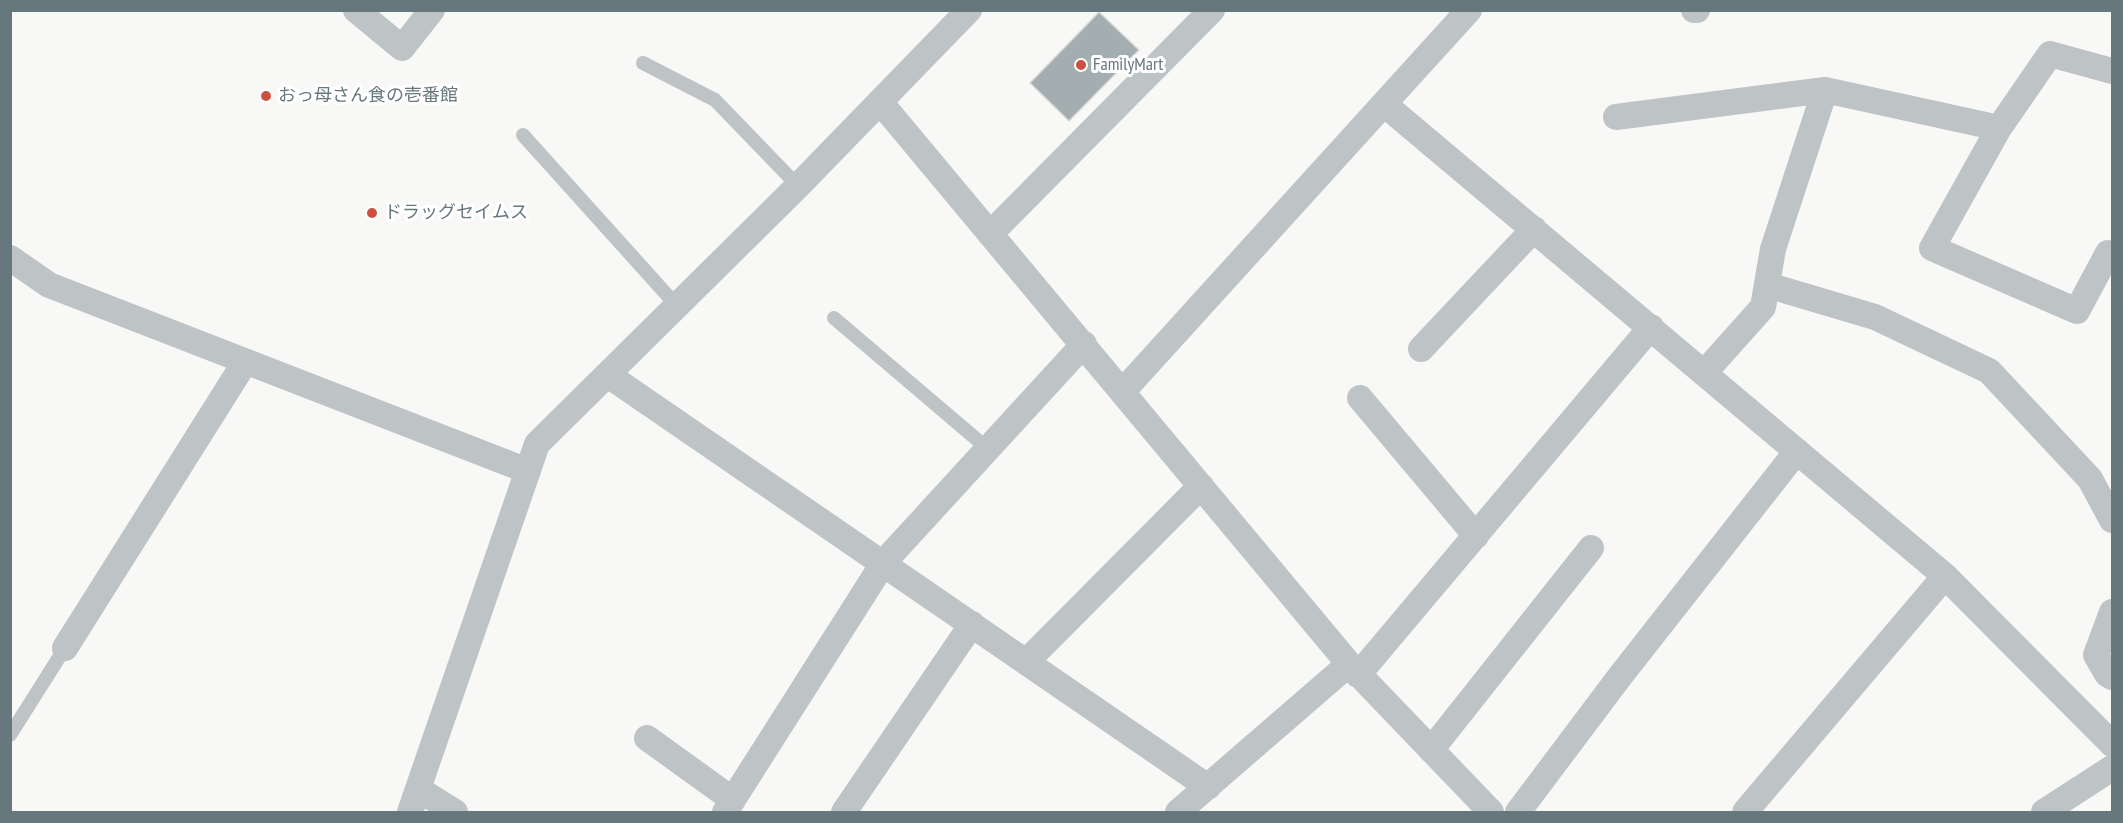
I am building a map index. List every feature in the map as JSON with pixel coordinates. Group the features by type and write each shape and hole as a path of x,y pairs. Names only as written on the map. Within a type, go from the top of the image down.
{"street":[{"path":"356,10 402,48 432,10"},
{"path":"410,813 537,444 881,103 969,10"},
{"path":"990,234 1212,10"},
{"path":"1123,391 1469,10"},
{"path":"2111,253 2078,311 1932,248 1999,128 2050,54 2112,71"},
{"path":"1616,117 1825,90 1999,128"},
{"path":"1705,372 1763,307 1773,249 1825,90"},
{"path":"881,103 1354,669 1489,812"},
{"path":"1384,104 1945,576 2112,744"},
{"path":"1421,349 1534,229"},
{"path":"10,258 49,285 528,471"},
{"path":"1767,285 1875,317 1989,371 2091,479 2112,520"},
{"path":"1178,813 1354,669 1476,536 1651,327"},
{"path":"647,738 729,806 884,562 1084,344"},
{"path":"65,648 245,362"},
{"path":"608,375 884,562 1208,787"},
{"path":"1360,398 1476,536"},
{"path":"1518,813 1621,675 1797,451"},
{"path":"1027,661 1201,486"},
{"path":"1431,750 1591,548"},
{"path":"1745,813 1945,576"},
{"path":"2112,612 2096,656 2107,674 2112,677"},
{"path":"844,813 972,624"},
{"path":"2044,813 2112,768"},
{"path":"418,789 454,813"}],"lane":[{"path":"643,63 715,100 798,186"},
{"path":"523,135 677,306"},
{"path":"834,318 988,449"},
{"path":"10,735 65,648"}],"building":[{"path":"1099,12 1139,50 1069,121 1030,83"}],"place":[{"name":"FamilyMart","path":"1081,65"},
{"name":"おっ母さん食の壱番館","path":"266,96"},
{"name":"ドラッグセイムス","path":"372,213"}]}
